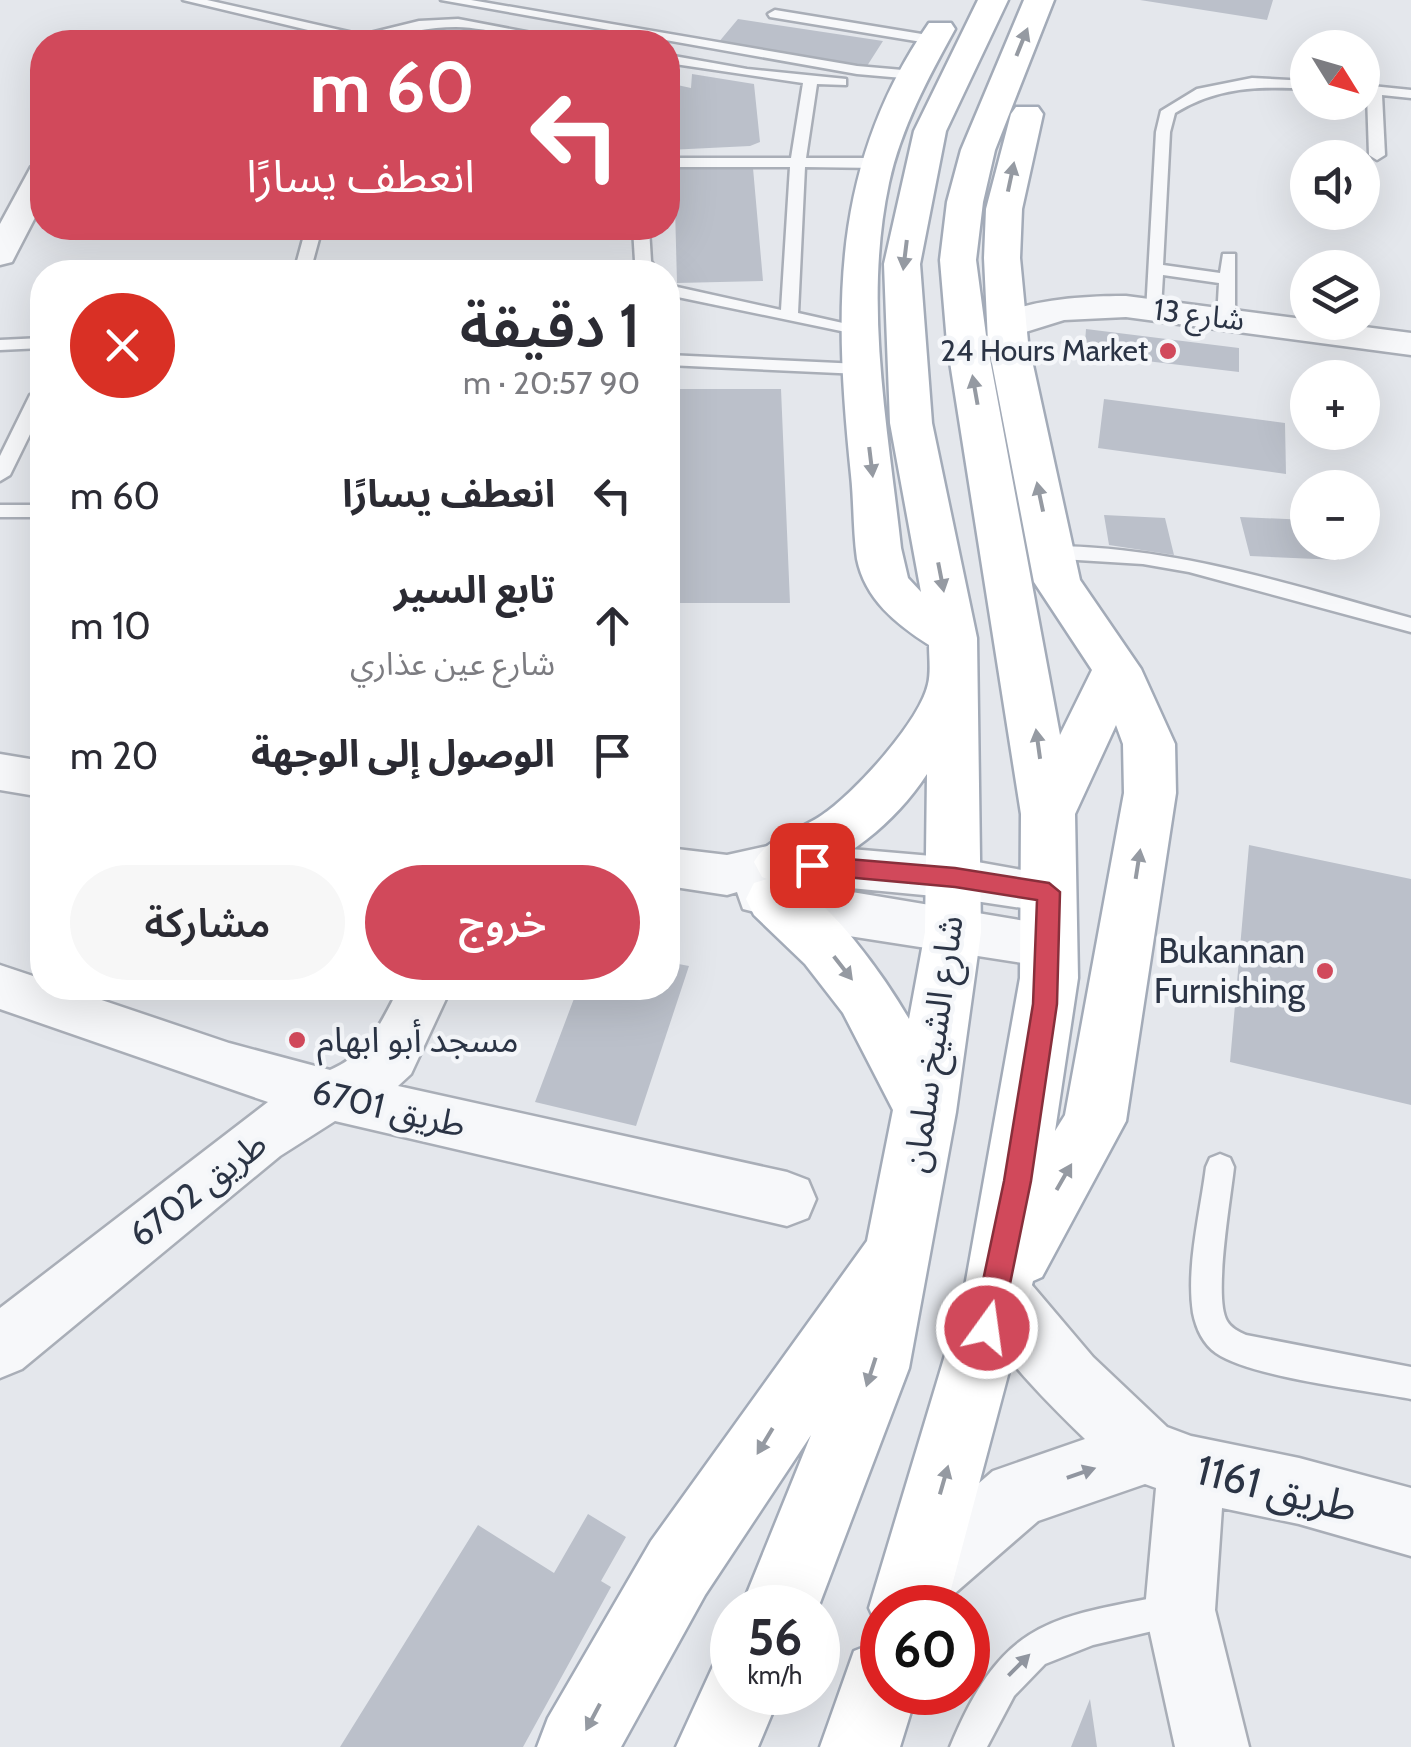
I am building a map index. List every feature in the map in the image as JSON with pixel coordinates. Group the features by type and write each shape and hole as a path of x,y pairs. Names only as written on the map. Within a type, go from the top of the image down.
{"main road":[{"path":"953,638 914,613 886,578 861,366 862,234 878,162 911,82 956,0"},
{"name":"شارع الشيخ سلمان","path":"788,1585 874,1368 925,1112 954,905 950,691 953,638 909,401 902,264 920,169 948,87 993,0"},
{"path":"914,1585 998,1292 1045,1004 1048,814 966,343 958,260 965,202 978,150 1039,0"},
{"path":"998,1292 1096,1121 1150,792 1149,744 1117,669 1057,582 1006,327 1004,209 1022,130 1072,0"},
{"path":"1048,814 1117,669"},
{"path":"925,1112 888,1030 838,960 761,879 867,812 916,753 950,691"},
{"path":"578,1747 678,1568 900,1246"},
{"path":"716,1747 731,1715"},
{"path":"860,1747 870,1715"}],"street":[{"path":"0,255 30,197"},
{"path":"1002,258 1054,296 1105,307"},
{"path":"1006,327 1042,314 1105,307"},
{"name":"شارع 13","path":"1105,307 1152,308 1411,344"},
{"path":"861,366 909,401"},
{"path":"0,772 30,776"},
{"path":"680,869 1049,919"},
{"name":"طريق 6701","path":"2,991 230,1067 333,1096 787,1200"},
{"name":"طريق 6702","path":"0,1347 260,1138 309,1106 366,1080 392,1057 419,1000"},
{"path":"998,1292 1070,1380 1168,1460 1180,1610 1212,1747"},
{"path":"922,1585 1017,1495 1168,1460"},
{"name":"طريق 1161","path":"1168,1460 1300,1490 1411,1522"}],"lane":[{"path":"190,0 326,30"},
{"path":"448,0 623,30"},
{"path":"774,14 934,40"},
{"path":"403,30 458,23 500,30"},
{"path":"680,40 911,82"},
{"path":"680,61 811,80 911,82"},
{"path":"789,316 798,162 811,80"},
{"path":"1152,308 1163,132 1168,111 1198,91 1232,82 1290,84"},
{"path":"1380,90 1411,94"},
{"path":"680,162 878,162"},
{"path":"1226,318 1229,258"},
{"path":"1155,269 1228,279"},
{"path":"680,293 789,316 861,366"},
{"path":"0,345 30,344"},
{"path":"680,360 861,366"},
{"path":"0,475 30,426"},
{"path":"0,511 30,511"},
{"path":"1052,554 1092,552 1160,560 1411,625"},
{"path":"1220,1167 1207,1303 1212,1327 1222,1339 1246,1351 1411,1383"},
{"path":"968,1747 1014,1666 1040,1646 1066,1636 1180,1610"}],"building":[{"path":"1140,0 1273,0 1267,20"},
{"path":"738,19 883,41 867,66 718,43"},
{"path":"692,74 754,84 760,142 750,146 680,149 680,86 691,88"},
{"path":"753,168 763,281 680,283 676,240 680,240 680,169"},
{"name":"24 Hours Market","path":"1086,329 1239,348 1239,372 1096,355 1097,345 1085,343"},
{"path":"680,389 781,389 790,603 680,603"},
{"path":"1104,399 1285,423 1286,474 1098,448"},
{"path":"1104,515 1165,518 1174,555 1109,545"},
{"path":"1240,517 1290,519 1290,558 1250,556"},
{"name":"Bukannan Furnishing","path":"1249,845 1411,879 1411,1105 1230,1062"},
{"path":"680,964 689,966 680,993"},
{"path":"573,1000 678,1000 636,1126 535,1102"},
{"path":"588,1514 626,1537 601,1581 611,1587 523,1747 340,1747 478,1525 554,1573"},
{"path":"1090,1699 1097,1747 1071,1747"}],"place":[{"name":"24 Hours Market","path":"1168,351"},
{"name":"Bukannan Furnishing","path":"1325,971"},
{"name":"مسجد أبو ابهام","path":"297,1040"}],"route":[{"path":"812,865 955,878 1049,892 1049,978 1018,1181 998,1292 987,1328"}]}
